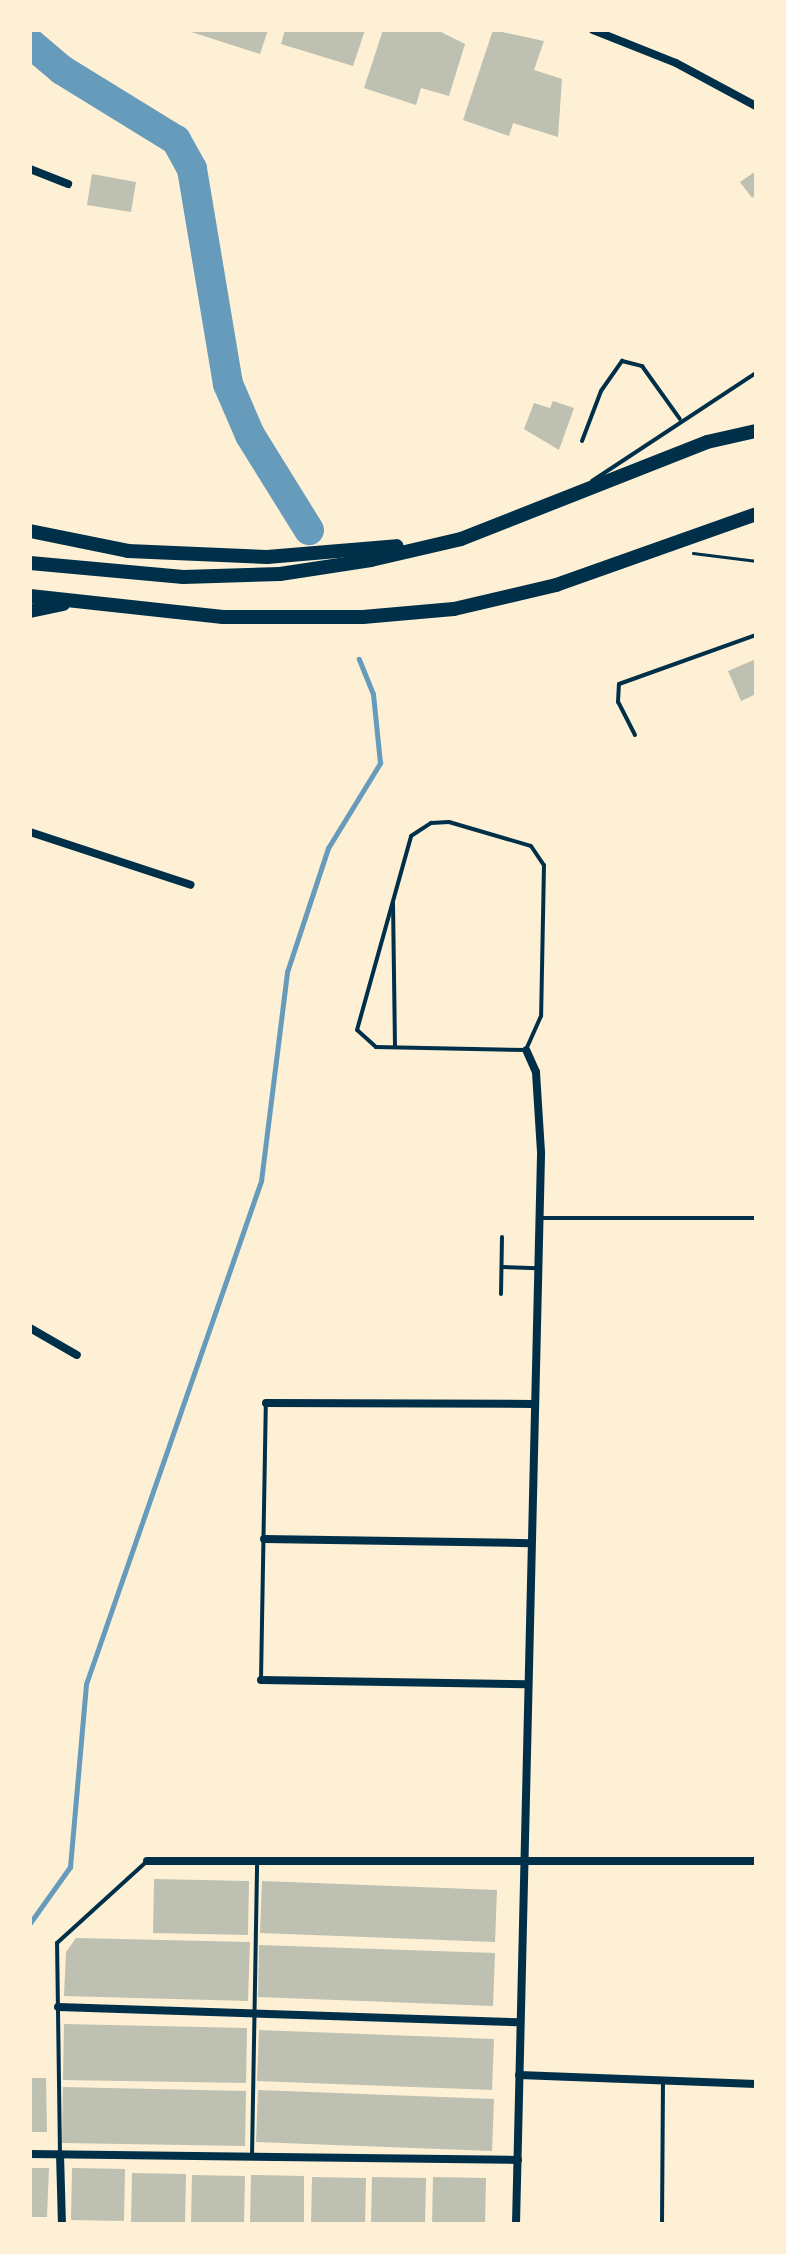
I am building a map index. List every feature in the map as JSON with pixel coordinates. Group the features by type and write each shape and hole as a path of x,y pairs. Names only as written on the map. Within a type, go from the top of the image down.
{"highway":[{"path":"30,563 184,577 280,574 461,539 559,504 707,442 756,431"},
{"path":"30,596 224,617 363,618 454,609 556,585 756,514"},
{"path":"30,531 128,551 266,557 461,539"},
{"path":"30,611 73,602"}],"street":[{"path":"593,30 676,63 756,106"},
{"path":"30,168 68,184"},
{"path":"30,832 191,885"},
{"path":"516,2224 539,1218 536,1072 526,1050"},
{"path":"30,1328 77,1355"},
{"path":"266,1403 534,1404"},
{"path":"264,1539 530,1543"},
{"path":"260,1680 528,1684"},
{"path":"147,1861 756,1861"},
{"path":"58,2006 520,2022"},
{"path":"518,2075 663,2077 756,2084"},
{"path":"30,2154 518,2160"},
{"path":"60,2154 62,2224"}],"lane":[{"path":"582,441 601,391 622,361 642,366 680,419"},
{"path":"559,504 680,419 756,373"},
{"path":"635,735 618,702 619,684 756,635"},
{"path":"448,822 540,854 545,880 541,1016 526,1050 367,1044 357,1020 393,898 411,836 431,823 448,822"},
{"path":"393,898 394,1048"},
{"path":"539,1218 756,1218"},
{"path":"502,1237 502,1294"},
{"path":"502,1266 538,1268"},
{"path":"260,1680 266,1403"},
{"path":"60,2154 57,1943 147,1861"},
{"path":"252,2156 257,1862"},
{"path":"662,2224 663,2077"}],"path":[{"path":"688,553 756,562"}],"building":[{"path":"185,30 268,30 260,54"},
{"path":"285,30 365,30 353,66 281,44"},
{"path":"383,30 437,30 465,44 449,96 421,88 416,105 364,88"},
{"path":"493,30 544,41 534,70 562,79 558,137 513,123 509,136 463,120"},
{"path":"756,171 756,195 752,198 740,182"},
{"path":"92,174 136,182 131,212 87,205"},
{"path":"553,401 574,408 559,450 524,429 534,403 550,408"},
{"path":"756,659 756,694 741,701 728,671"},
{"path":"154,1879 249,1881 248,1935 153,1933"},
{"path":"262,1881 497,1890 495,1942 260,1933"},
{"path":"76,1938 250,1942 248,2001 64,1996 66,1952"},
{"path":"259,1945 495,1953 493,2006 258,1997"},
{"path":"64,2024 247,2028 246,2083 63,2080"},
{"path":"259,2030 494,2039 492,2090 257,2081"},
{"path":"30,2078 46,2078 47,2132 30,2132"},
{"path":"63,2087 246,2091 245,2146 62,2143"},
{"path":"258,2090 494,2099 492,2151 256,2142"},
{"path":"30,2168 49,2168 47,2217 30,2217"},
{"path":"72,2168 125,2169 124,2221 71,2220"},
{"path":"132,2173 186,2174 185,2224 131,2224"},
{"path":"192,2175 245,2176 244,2224 191,2224"},
{"path":"251,2175 304,2176 304,2224 250,2224"},
{"path":"312,2177 366,2178 365,2224 311,2224"},
{"path":"372,2177 426,2178 425,2224 371,2224"},
{"path":"433,2177 486,2178 485,2224 432,2224"}],"waterway":[{"path":"30,43 62,70 176,140 192,169 228,384 250,435 309,530"},
{"path":"30,1923 70,1867 86,1684 261,1181 287,972 328,848 380,763 373,694 359,659"}]}
